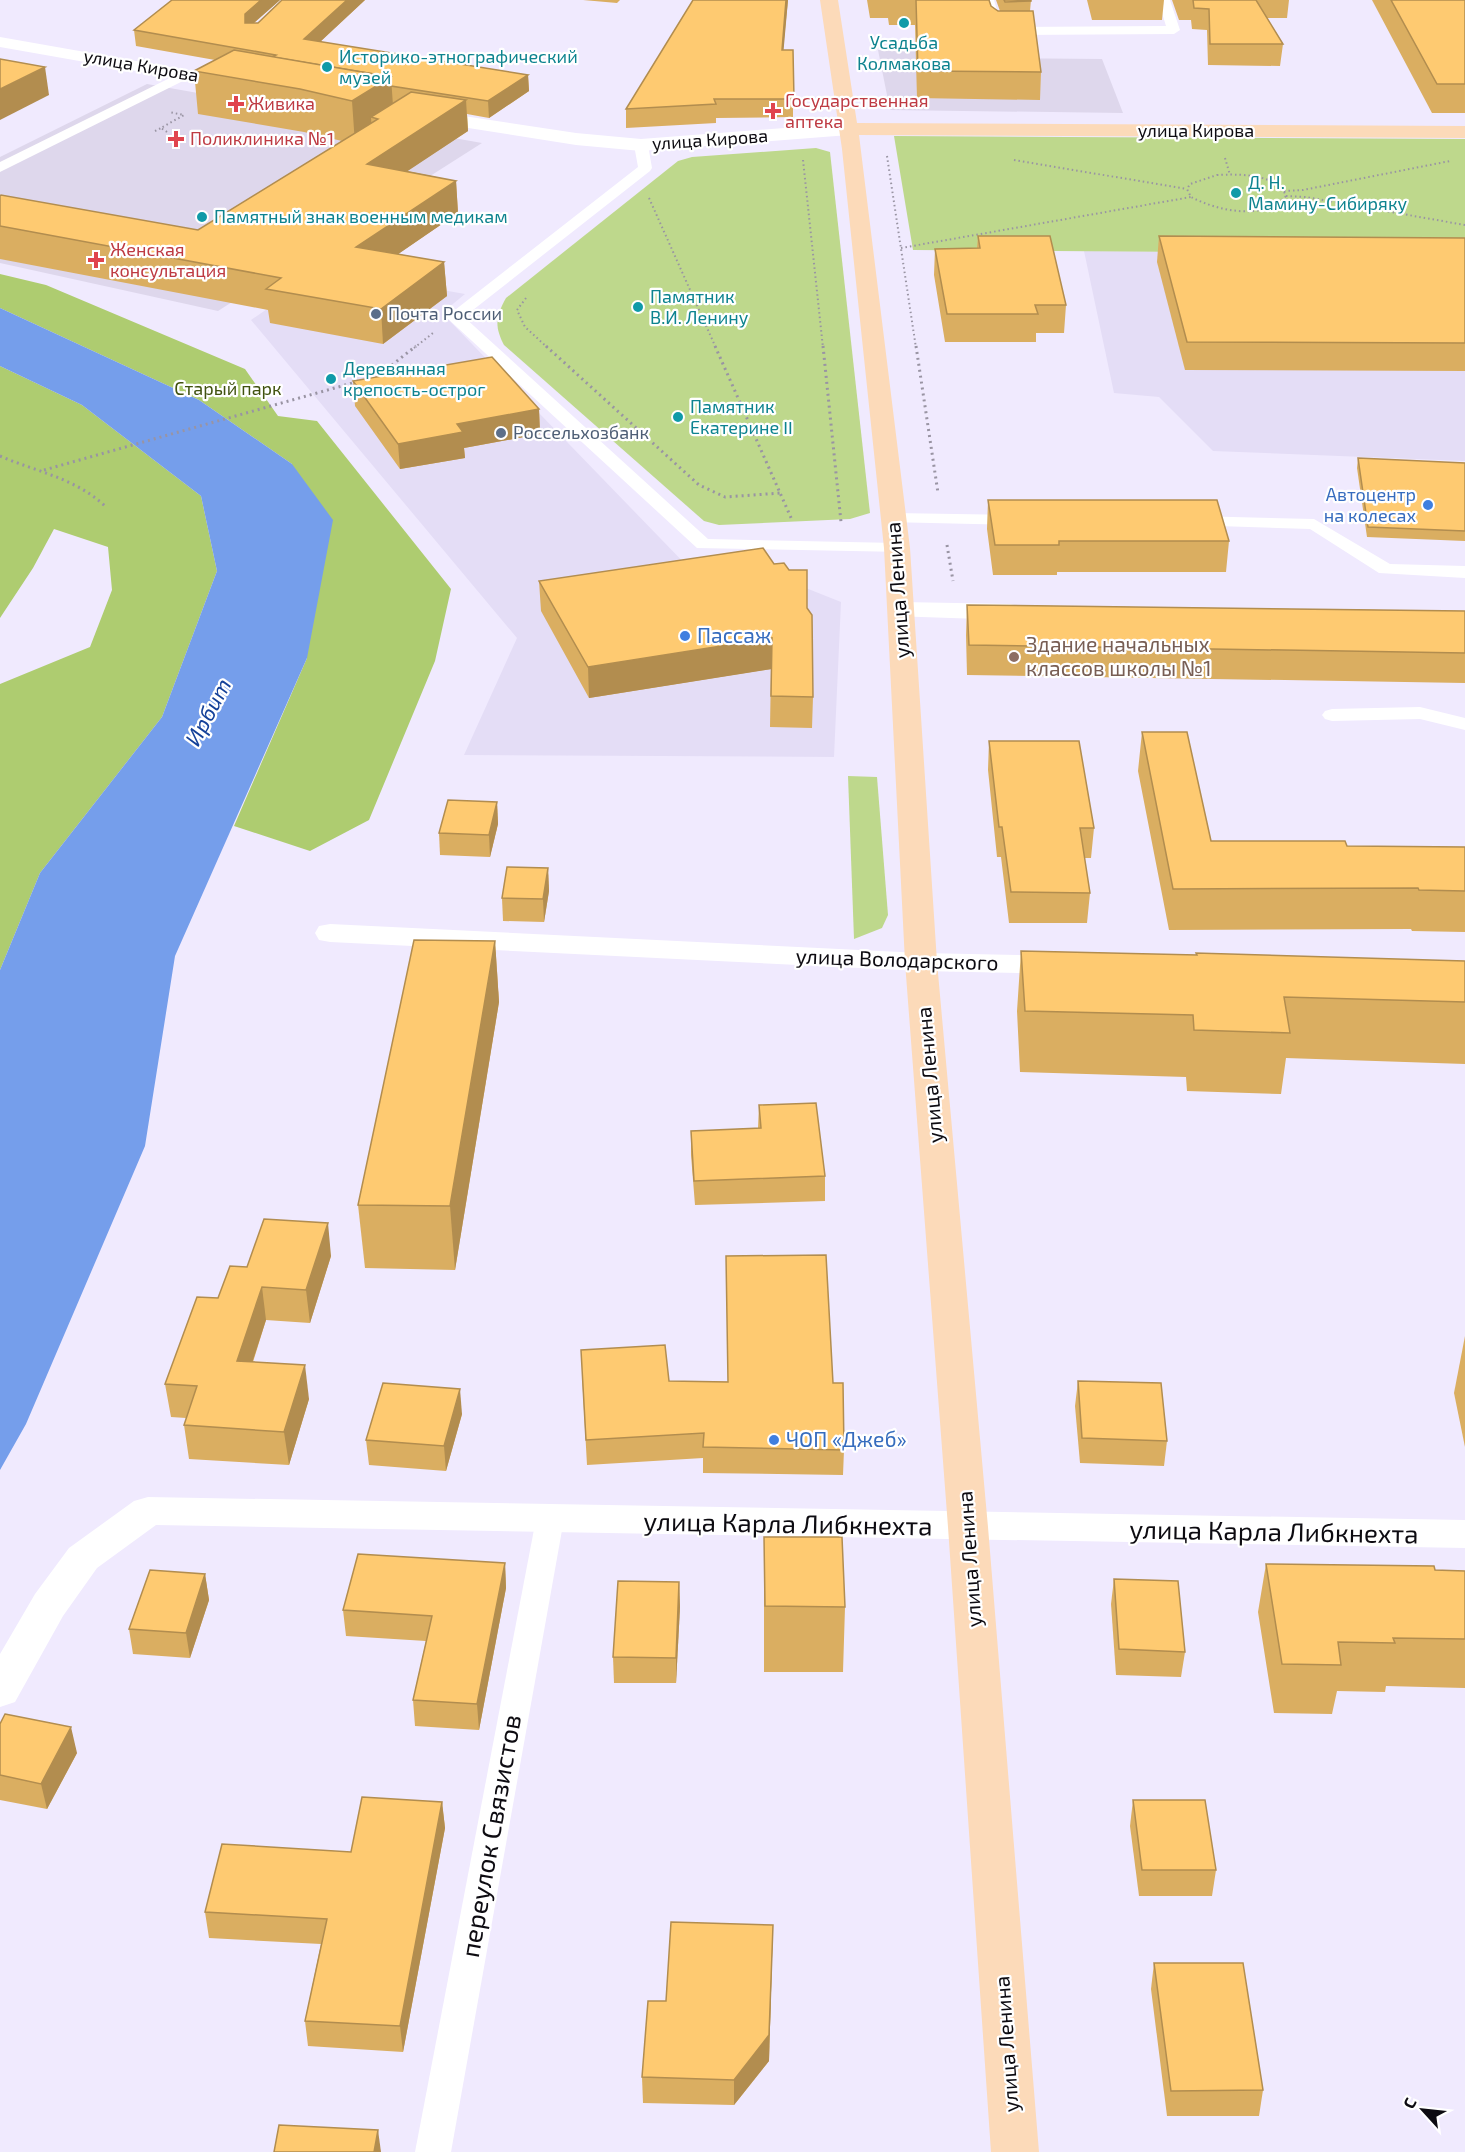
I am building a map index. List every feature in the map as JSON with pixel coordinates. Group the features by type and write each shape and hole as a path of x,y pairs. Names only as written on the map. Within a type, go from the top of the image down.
{"main road":[{"name":"улица Ленина","path":"829,0 849,129 895,533 921,962 968,1527 1015,2152"},
{"name":"улица Кирова","path":"849,129 1465,132"}],"street":[{"name":"улица Кирова","path":"0,42 260,88"},
{"name":"улица Кирова","path":"400,112 576,139 641,145 693,143 849,129"},
{"path":"901,610 1029,612"},
{"name":"улица Володарского","path":"330,933 921,962 1098,966"},
{"name":"улица Карла Либкнехта","path":"0,1691 49,1605 83,1558 148,1511 1465,1534"}],"lane":[{"path":"988,0 997,31 1174,30 1164,0"},
{"path":"0,168 186,74"},
{"path":"641,145 645,168 454,318 703,544 844,547 942,519 1035,520"},
{"path":"1174,521 1314,524 1386,569 1465,572"},
{"path":"1332,715 1420,713 1465,724"},
{"name":"переулок Связистов","path":"433,2152 549,1519"}],"path":[{"path":"882,128 942,519 959,612"},
{"path":"155,131 167,132"},
{"path":"803,132 803,154 844,547"},
{"path":"1013,160 1187,189"},
{"path":"1187,189 1190,184 1206,177 1230,175 1258,178 1284,190 1303,190 1454,161"},
{"path":"645,168 649,199 803,546"},
{"path":"1187,189 1191,196"},
{"path":"1284,190 1286,196"},
{"path":"902,248 1191,196 1218,208 1244,210 1278,204 1286,196 1306,197 1465,225"},
{"path":"528,295 518,309 525,327 699,484 725,496 781,493"},
{"path":"44,470 378,376 454,318"},
{"path":"0,456 44,470 96,496 105,506"}],"shaded area":[{"path":"878,50 992,51 995,58 1102,59 1123,113 890,110"},
{"path":"147,84 482,143 218,311 0,263 0,157"},
{"path":"1084,251 1465,254 1465,461 1213,451 1159,397 1114,393"},
{"path":"325,269 465,294 442,313 692,571 743,563 841,602 834,757 464,755 517,638 251,320"}],"green space":[{"path":"894,136 1465,139 1465,254 913,250"},
{"path":"816,148 830,152 870,513 850,519 719,525 704,521 504,345 499,332 498,316 506,298 678,161 692,157"},
{"path":"0,274 46,285 245,369 278,416 317,421 451,589 435,661 369,820 310,851 234,826 307,658 292,464 199,400 0,308"},
{"name":"Старый парк","path":"0,366 82,405 201,496 217,571 162,717 40,873 0,970 0,684 90,647 112,590 108,547 54,529 33,568 0,618"},
{"path":"848,776 877,777 888,915 882,928 854,939"}],"water":[{"name":"Ирбит","path":"0,308 199,400 292,464 333,520 307,658 175,956 145,1146 26,1424 0,1470 0,970 40,873 162,717 217,571 201,496 82,405 0,366"}],"building":[{"path":"172,0 261,0 245,14 245,23 258,23 282,0 347,0 304,39 528,75 488,101 391,86 391,77 134,30"},
{"path":"693,0 786,0 782,50 793,50 794,99 714,99 716,104 626,109"},
{"path":"916,0 989,0 991,6 998,11 1033,11 1041,72 918,71"},
{"path":"1004,0 1031,0 1031,1 1005,2"},
{"path":"1193,0 1256,0 1283,44 1210,44 1209,9 1194,8"},
{"path":"1391,0 1465,0 1465,84 1437,84"},
{"path":"234,50 391,77 352,101 300,89 194,71"},
{"path":"0,59 45,67 0,89"},
{"path":"411,92 466,100 367,164 456,181 356,247 444,262 381,309 266,289 281,278 0,226 1,195 198,230 378,119 371,117"},
{"path":"978,236 1050,236 1066,305 1035,305 1038,314 947,314 935,249 980,248"},
{"path":"1159,236 1465,238 1465,343 1187,342"},
{"path":"492,357 539,409 457,424 463,432 398,444 353,381"},
{"path":"1358,458 1465,463 1465,531 1368,527"},
{"path":"988,500 1217,500 1229,541 1059,541 1059,545 995,545"},
{"name":"Пассаж","path":"763,548 774,564 784,563 789,570 807,570 807,608 812,615 813,697 771,696 772,638 588,667 539,581"},
{"path":"967,605 1465,611 1465,653 969,645"},
{"path":"1142,732 1187,732 1211,841 1345,841 1347,846 1465,847 1465,891 1419,890 1418,888 1173,889"},
{"path":"989,741 1079,741 1094,828 1080,828 1090,893 1011,892 1002,827 999,827"},
{"path":"448,800 497,802 489,835 439,833"},
{"path":"507,867 548,868 543,899 502,898"},
{"path":"414,940 495,941 450,1206 358,1205"},
{"path":"1021,951 1197,955 1196,953 1465,961 1465,1002 1284,997 1290,1033 1194,1030 1193,1015 1025,1011"},
{"path":"816,1103 825,1176 694,1181 691,1131 761,1128 759,1105"},
{"path":"264,1219 328,1223 306,1290 262,1287 237,1361 305,1365 284,1432 184,1425 197,1386 165,1384 197,1297 218,1298 230,1266 247,1267"},
{"path":"826,1255 833,1383 843,1383 844,1450 703,1447 704,1433 586,1440 581,1350 665,1345 669,1381 728,1382 726,1256"},
{"path":"1078,1381 1161,1383 1167,1441 1082,1438"},
{"path":"383,1383 460,1389 444,1446 366,1440"},
{"path":"764,1537 842,1537 845,1607 765,1606"},
{"path":"358,1554 505,1563 477,1704 413,1700 432,1616 343,1610"},
{"path":"1266,1564 1434,1566 1435,1570 1465,1571 1465,1639 1393,1638 1395,1643 1338,1642 1341,1665 1282,1664"},
{"path":"150,1570 205,1574 186,1633 129,1629"},
{"path":"1114,1579 1178,1581 1185,1652 1119,1649"},
{"path":"618,1581 679,1582 676,1658 613,1657"},
{"path":"5,1714 71,1727 41,1784 0,1775 0,1724"},
{"path":"362,1797 442,1802 400,2026 305,2021 327,1919 205,1912 222,1844 351,1852"},
{"path":"1133,1800 1205,1800 1216,1870 1142,1870"},
{"path":"671,1922 773,1925 769,2035 734,2080 642,2077 648,2001 666,2001"},
{"path":"1154,1963 1243,1963 1263,2090 1171,2091"},
{"path":"279,2125 378,2130 374,2152 274,2152"}],"place":[{"name":"Усадьба Колмакова","path":"904,23"},
{"name":"Историко-этнографический музей","path":"327,67"},
{"name":"Живика","path":"236,104"},
{"name":"Государственная аптека","path":"773,111"},
{"name":"Поликлиника №1","path":"176,139"},
{"name":"Д. Н. Мамину-Сибиряку","path":"1236,193"},
{"name":"Памятный знак военным медикам","path":"202,217"},
{"name":"Женская консультация","path":"96,260"},
{"name":"Памятник В.И. Ленину","path":"638,307"},
{"name":"Почта России","path":"376,314"},
{"name":"Деревянная крепость-острог","path":"331,379"},
{"name":"Памятник Екатерине II","path":"678,417"},
{"name":"Россельхозбанк","path":"501,433"},
{"name":"Автоцентр на колесах","path":"1428,505"},
{"name":"Пассаж","path":"685,636"},
{"name":"Здание начальных классов школы №1","path":"1014,657"},
{"name":"ЧОП «Джеб»","path":"774,1440"}]}
